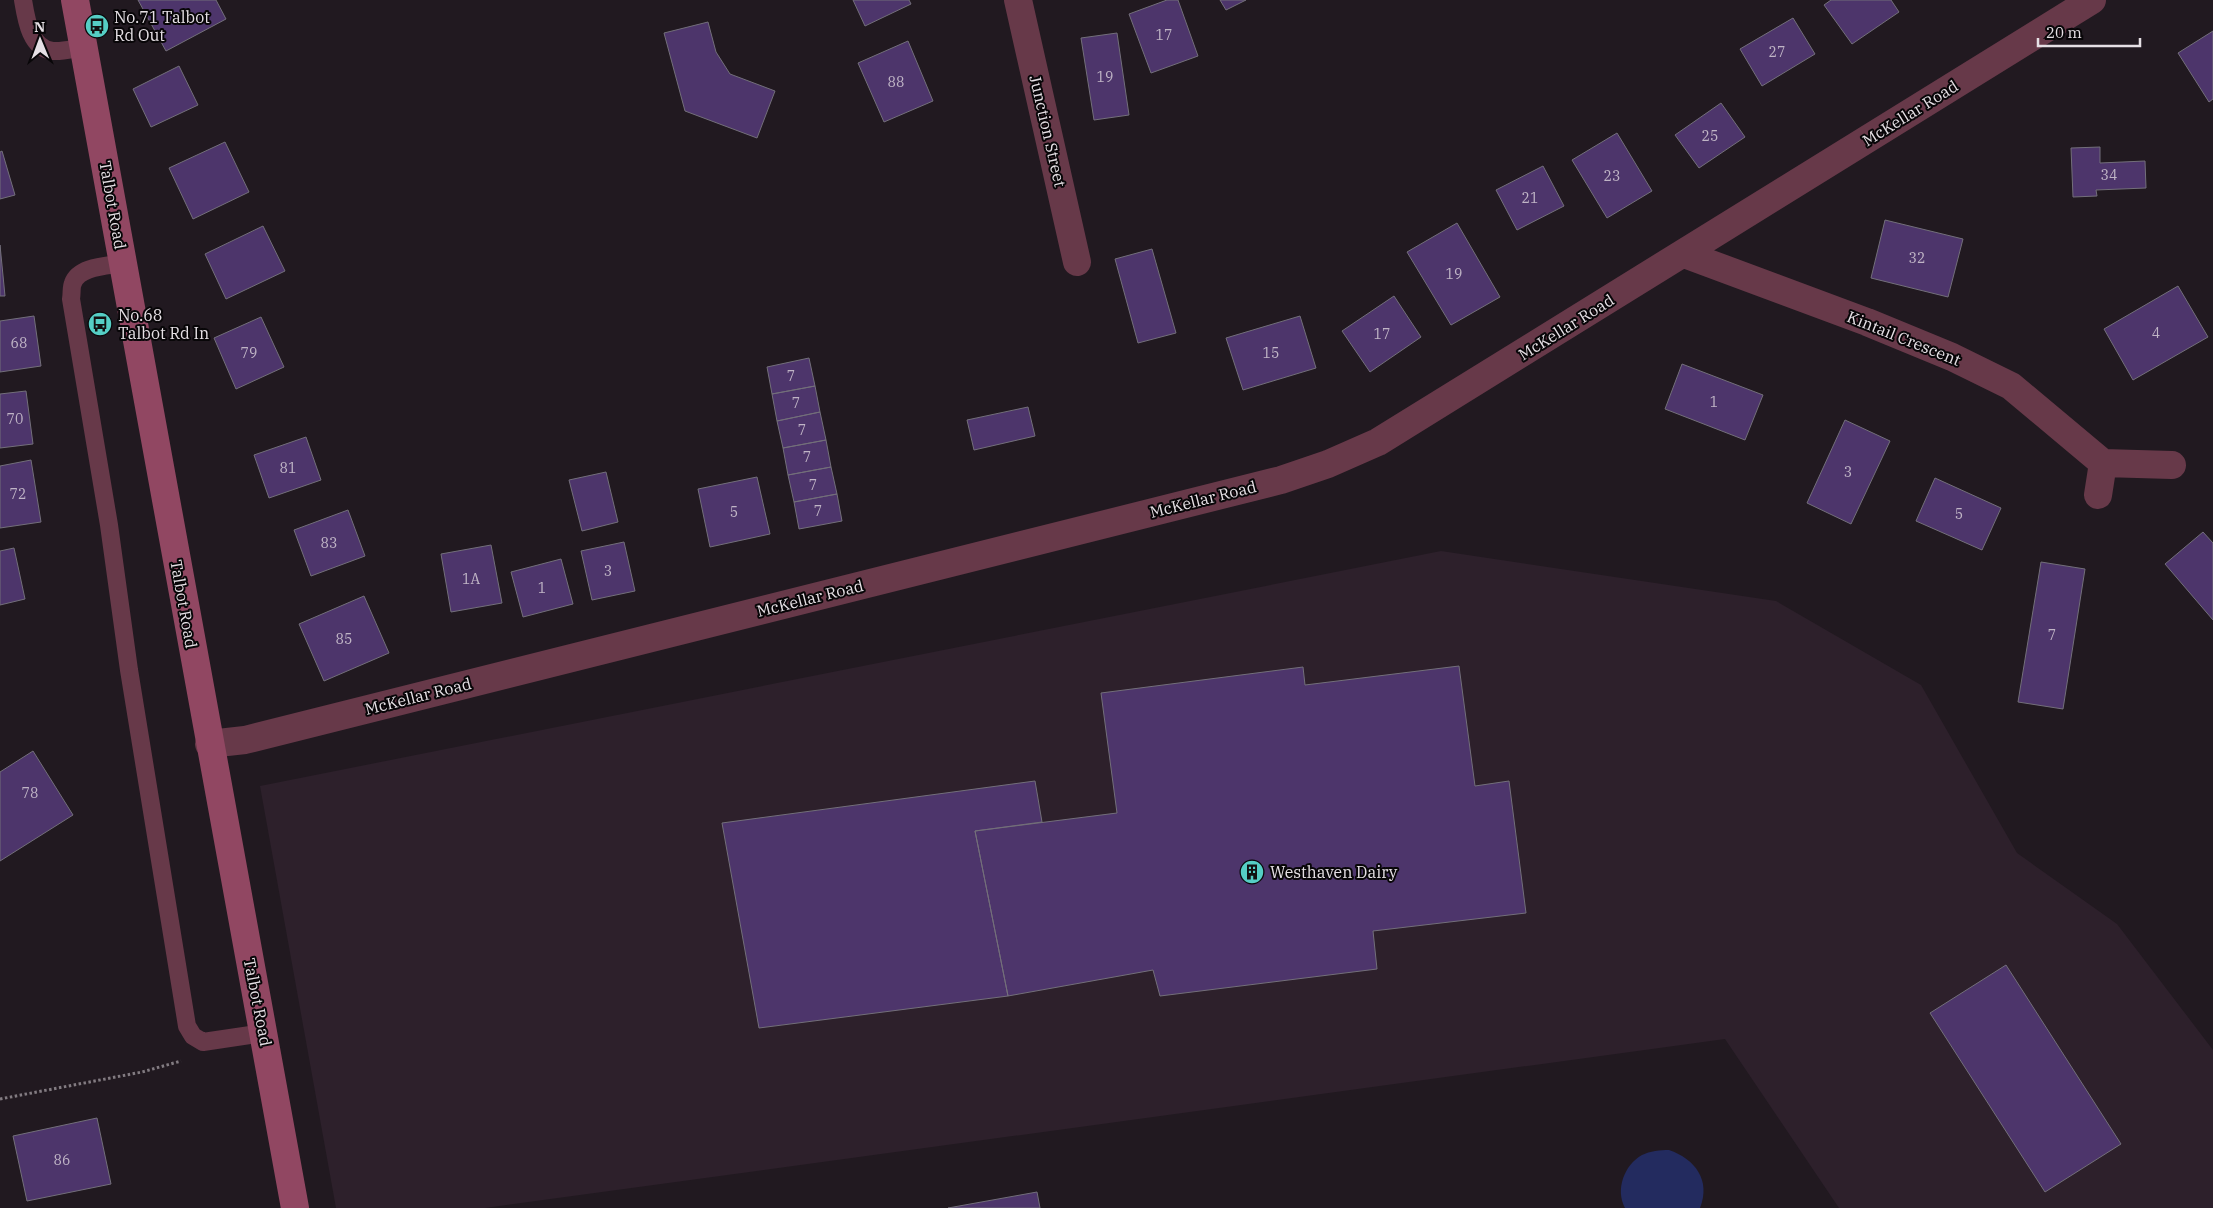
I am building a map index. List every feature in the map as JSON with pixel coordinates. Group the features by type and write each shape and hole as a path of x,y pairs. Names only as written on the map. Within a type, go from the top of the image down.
{"main road":[{"name":"Talbot Road","path":"75,0 295,1208"}],"street":[{"name":"Junction Street","path":"1018,0 1077,262"},
{"name":"McKellar Road","path":"210,744 245,740 1281,480 1328,464 1378,442 2092,0"},
{"name":"Kintail Crescent","path":"1684,254 1867,322 1952,357 2011,386 2102,463"},
{"path":"2098,495 2102,463 2172,465"}],"lane":[{"path":"23,0 32,35 43,47 53,52 85,47"},
{"path":"123,263 86,270 79,274 73,283 71,299 109,525 129,670 187,1026 193,1036 204,1042 264,1032"}],"path":[{"path":"0,1098 142,1072 198,1056 204,1042"}],"shaded area":[{"path":"1441,551 1776,601 1921,685 2017,853 2117,924 2213,1050 2213,1208 1839,1208 1725,1039 485,1208 336,1208 260,786"}],"water":[{"path":"1669,1150 1686,1159 1698,1172 1703,1188 1700,1208 1625,1208 1622,1201 1621,1186 1630,1165 1642,1155 1655,1151"}],"building":[{"path":"138,0 216,0 226,19 166,51"},
{"path":"853,0 909,0 911,4 865,26"},
{"path":"1167,0 1178,0 1198,56 1151,73 1129,14"},
{"path":"1220,0 1246,0 1226,10"},
{"path":"1831,0 1891,0 1899,12 1852,44 1824,5"},
{"path":"1793,18 1815,54 1762,86 1740,49"},
{"path":"708,22 716,52 730,74 775,91 757,138 685,111 664,33"},
{"path":"2213,31 2213,99 2209,102 2178,53"},
{"path":"1117,33 1129,115 1094,120 1081,38"},
{"path":"908,41 933,101 884,122 858,63"},
{"path":"179,66 198,105 151,127 133,89"},
{"path":"1721,103 1745,137 1699,168 1675,135"},
{"path":"1617,133 1652,191 1607,218 1572,160"},
{"path":"225,142 249,192 193,219 169,168"},
{"path":"2100,147 2100,163 2145,161 2146,188 2096,190 2097,196 2073,197 2071,148"},
{"path":"2,151 15,195 0,199 0,152"},
{"path":"1543,166 1564,206 1517,230 1496,190"},
{"path":"1885,220 1963,239 1948,297 1871,278"},
{"path":"1457,223 1500,297 1451,325 1407,252"},
{"path":"263,226 285,271 226,299 205,254"},
{"path":"0,245 5,296 0,296"},
{"path":"1152,249 1176,333 1138,343 1115,259"},
{"path":"2178,286 2208,337 2133,380 2104,329"},
{"path":"1394,296 1421,337 1370,372 1342,331"},
{"path":"34,316 41,366 0,372 0,321"},
{"path":"1300,316 1316,368 1243,390 1226,338"},
{"path":"261,317 284,367 236,389 214,338"},
{"path":"809,358 815,386 772,394 767,367"},
{"path":"1682,364 1763,395 1745,440 1665,409"},
{"path":"815,386 820,412 777,421 772,394"},
{"path":"26,391 33,444 0,448 0,394"},
{"path":"1028,407 1035,436 974,450 967,420"},
{"path":"820,412 826,440 783,448 777,421"},
{"path":"1845,420 1890,441 1851,524 1807,503"},
{"path":"306,437 321,480 269,498 254,455"},
{"path":"826,440 831,467 788,475 783,448"},
{"path":"31,460 41,522 0,528 0,466"},
{"path":"831,467 837,494 794,502 788,475"},
{"path":"606,472 618,522 582,531 569,480"},
{"path":"757,477 770,534 710,547 698,489"},
{"path":"1935,478 2001,508 1982,550 1916,521"},
{"path":"837,494 842,521 799,529 794,502"},
{"path":"348,510 365,556 311,576 294,530"},
{"path":"2203,532 2213,543 2213,620 2165,564"},
{"path":"624,542 635,591 592,600 581,551"},
{"path":"491,545 502,603 451,612 441,554"},
{"path":"14,548 25,599 0,605 0,551"},
{"path":"561,559 573,604 523,617 511,572"},
{"path":"2041,562 2085,569 2063,709 2018,702"},
{"path":"364,596 389,653 324,681 299,624"},
{"name":"Westhaven Dairy","path":"1459,666 1475,786 1509,781 1526,913 1373,931 1377,969 1160,996 1153,970 1008,996 975,831 1117,813 1101,693 1303,667 1305,685"},
{"path":"33,751 73,815 0,861 0,772"},
{"path":"1035,781 1042,822 975,831 1008,996 759,1028 722,823"},
{"path":"2006,965 2121,1144 2045,1192 1930,1013"},
{"path":"97,1118 111,1184 27,1201 13,1136"},
{"path":"1037,1192 1040,1208 948,1208"}],"place":[{"name":"No.71 Talbot Rd Out","path":"97,26"},
{"name":"No.68 Talbot Rd In","path":"100,324"},
{"name":"Westhaven Dairy","path":"1252,872"}]}
